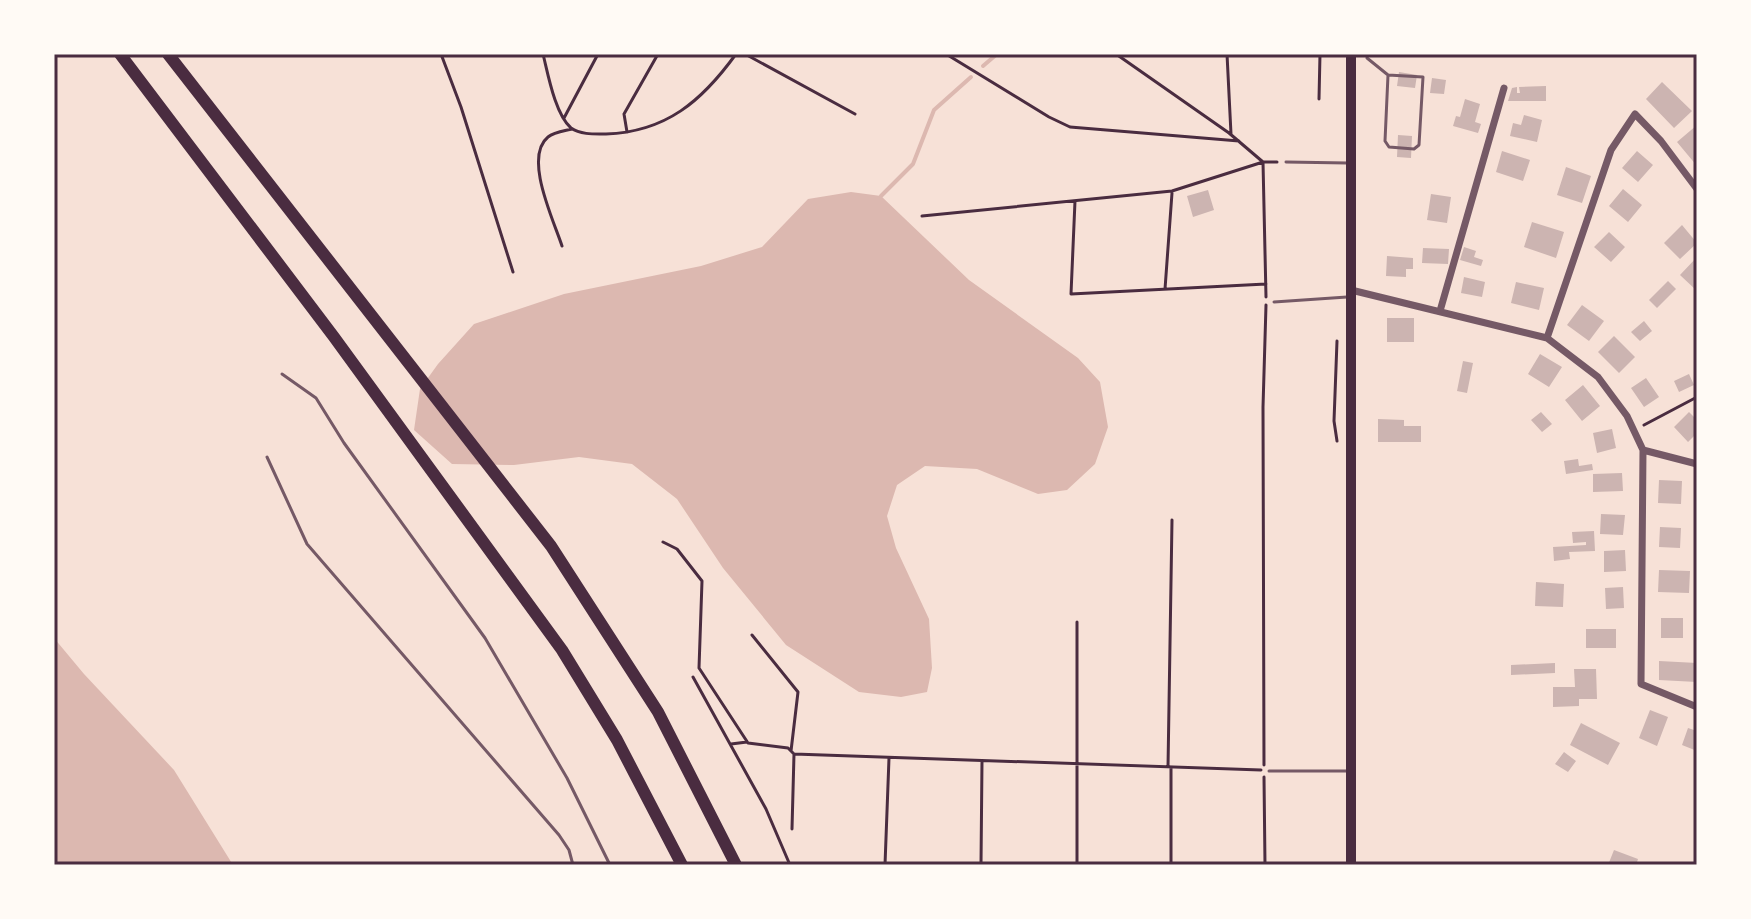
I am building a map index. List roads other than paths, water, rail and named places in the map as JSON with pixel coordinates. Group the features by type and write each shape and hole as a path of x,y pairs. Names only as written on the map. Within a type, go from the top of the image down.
{"highway":[{"path":"120,54 334,337 562,650 617,740 682,865"},
{"path":"168,54 551,546 658,712 736,865"}],"main road":[{"path":"1351,54 1351,865"}],"street":[{"path":"1440,311 1504,88"},
{"path":"1547,338 1611,150 1635,114 1661,141 1697,189"},
{"path":"1351,294 1440,311 1547,338 1598,377 1627,416 1643,450 1641,684 1697,707"},
{"path":"1643,450 1697,464"}],"lane":[{"path":"1367,58 1388,75 1423,77 1419,145 1414,149 1389,147 1385,141 1388,75"},
{"path":"1286,162 1351,163"},
{"path":"1274,302 1351,294"},
{"path":"282,374 316,398 344,443 485,638 567,778 610,865"},
{"path":"267,457 307,544 559,835 569,850 573,865"},
{"path":"1267,771 1351,771"}],"waterway":[{"path":"983,66 997,54"},
{"path":"881,196 913,164 934,110 971,77"}]}
